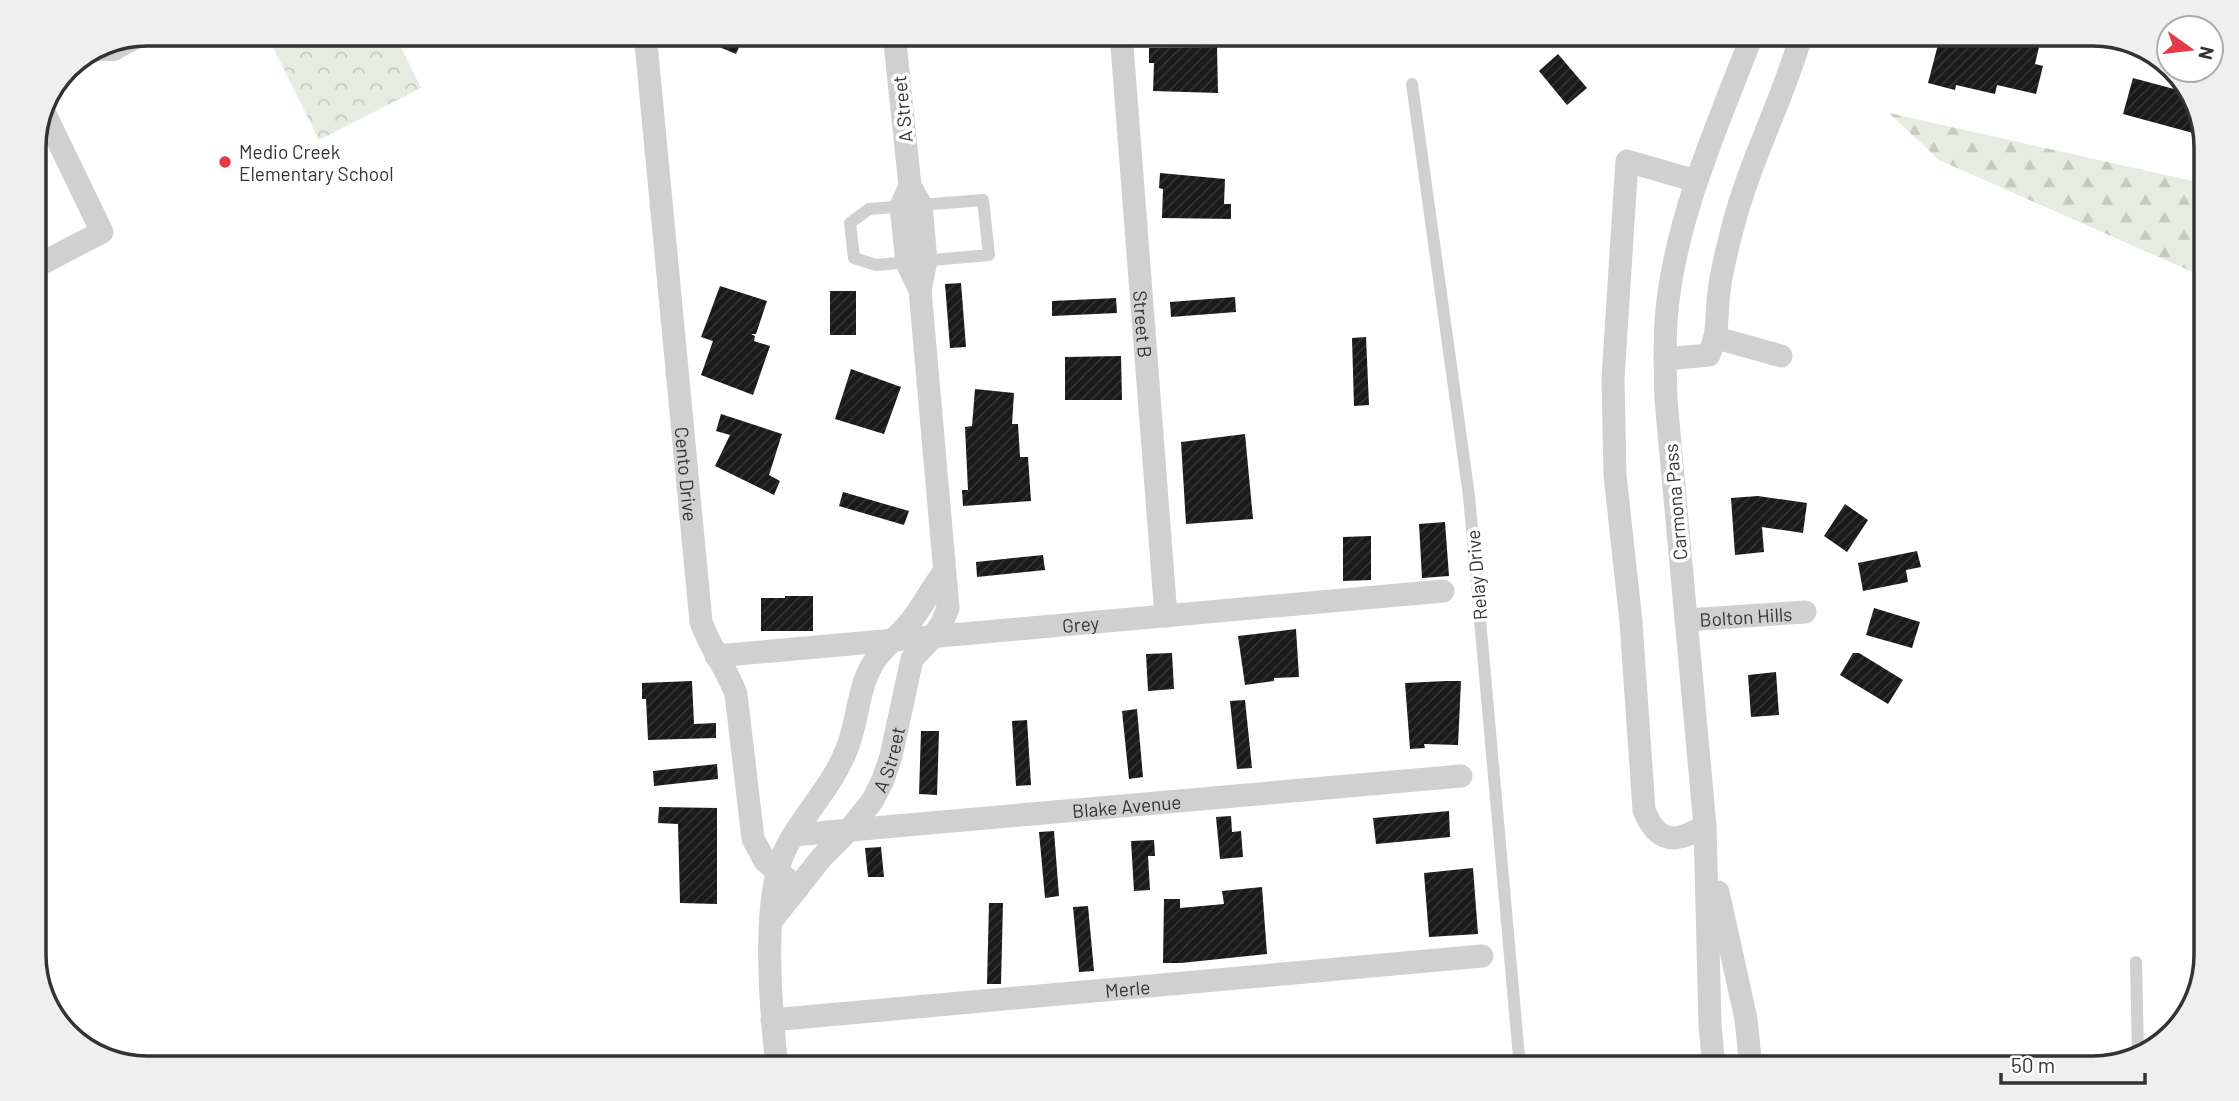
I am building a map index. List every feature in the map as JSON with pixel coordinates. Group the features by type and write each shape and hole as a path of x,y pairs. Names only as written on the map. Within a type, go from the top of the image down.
{"street":[{"name":"Cento Drive","path":"646,46 701,622 716,656 731,678 736,694 753,839 765,861 799,888"},
{"name":"A Street","path":"772,920 822,857 849,830 873,800 891,756 912,659 942,624 948,608 895,46"},
{"name":"Street B","path":"1122,46 1166,616"},
{"name":"Carmona Pass","path":"1713,1056 1705,826 1666,400 1665,359 1667,308 1675,261 1696,181 1748,46"},
{"path":"1665,359 1709,355 1717,338 1719,292 1732,228 1797,46"},
{"path":"46,261 102,232 49,122"},
{"path":"1696,181 1627,161 1613,378 1615,475 1631,622 1644,810 1650,825 1667,837 1689,835 1705,826"},
{"path":"1717,338 1781,356"},
{"name":"A Street","path":"776,1056 770,942 776,870 794,835 846,752 872,664 910,623 944,572"},
{"name":"Grey","path":"716,656 1443,591"},
{"name":"Bolton Hills","path":"1686,620 1805,612"},
{"name":"Blake Avenue","path":"794,835 1461,776"},
{"name":"Carmona Pass","path":"1705,826 1746,1019 1750,1056"},
{"name":"Merle","path":"772,1020 1482,956"}],"lane":[{"path":"104,55 115,55 130,47"},
{"name":"Relay Drive","path":"1412,84 1469,496 1519,1056"},
{"path":"911,199 983,200 989,255 876,265 854,258 850,223 869,209 911,199"},
{"path":"2136,962 2138,1044"}],"green space":[{"path":"272,46 400,46 421,88 319,140"},
{"path":"1889,113 2193,181 2193,272 1939,160"}],"building":[{"path":"717,46 740,46 736,54"},
{"path":"1938,46 2039,47 2035,64 2043,66 2036,94 1997,85 1995,94 1956,85 1955,90 1928,83"},
{"path":"1217,47 1218,93 1153,91 1154,63 1149,63 1149,48"},
{"path":"1558,54 1587,88 1567,105 1539,71"},
{"path":"2133,78 2174,88 2188,114 2192,133 2123,114"},
{"path":"1160,173 1225,179 1224,204 1231,204 1231,219 1162,218 1163,189 1159,188"},
{"path":"961,283 966,347 950,348 945,284"},
{"path":"720,286 767,301 756,334 751,334 755,336 754,341 770,346 753,395 701,375 713,341 701,337"},
{"path":"830,291 856,291 856,335 830,335"},
{"path":"1235,297 1236,312 1171,317 1170,302"},
{"path":"1116,298 1117,313 1052,316 1052,301"},
{"path":"1366,337 1369,405 1354,406 1352,338"},
{"path":"1121,356 1122,400 1065,400 1065,357"},
{"path":"851,369 901,387 884,434 835,419"},
{"path":"975,389 1014,393 1012,424 1018,424 1020,457 1028,457 1031,501 963,506 962,490 968,490 965,427 972,426"},
{"path":"721,414 782,434 769,475 780,481 774,495 715,466 730,435 716,431"},
{"path":"1245,434 1253,519 1186,524 1181,442"},
{"path":"843,492 909,511 904,525 839,506"},
{"path":"1758,496 1807,503 1803,533 1762,527 1764,552 1735,555 1731,498"},
{"path":"1845,504 1868,520 1847,552 1824,536"},
{"path":"1445,522 1449,576 1422,578 1419,524"},
{"path":"1371,536 1371,580 1343,581 1343,537"},
{"path":"1917,551 1921,567 1906,570 1908,582 1863,591 1858,563"},
{"path":"1043,555 1045,570 977,577 976,562"},
{"path":"813,596 813,631 761,631 761,598"},
{"path":"1874,608 1920,622 1912,648 1866,635"},
{"path":"1296,629 1299,677 1274,678 1274,681 1245,685 1238,636"},
{"path":"1172,653 1174,689 1148,691 1146,654"},
{"path":"1853,653 1859,653 1903,680 1888,704 1840,675"},
{"path":"1776,672 1779,715 1751,717 1748,675"},
{"path":"692,681 694,724 716,723 716,738 648,740 646,699 642,699 642,683"},
{"path":"1461,681 1458,745 1424,744 1425,748 1410,749 1405,683"},
{"path":"1245,700 1252,768 1237,769 1230,701"},
{"path":"1137,709 1143,777 1129,779 1122,711"},
{"path":"1027,720 1031,785 1016,786 1012,721"},
{"path":"921,731 939,731 937,795 919,794"},
{"path":"717,764 718,779 654,786 653,771"},
{"path":"659,807 717,808 717,904 680,903 678,824 658,823"},
{"path":"1449,811 1450,837 1376,844 1373,818"},
{"path":"1231,816 1232,832 1241,831 1243,857 1220,859 1216,817"},
{"path":"1054,831 1059,896 1045,898 1039,832"},
{"path":"1154,840 1155,856 1148,856 1150,890 1134,891 1131,841"},
{"path":"881,847 884,877 868,877 865,848"},
{"path":"1473,868 1478,934 1429,937 1424,873"},
{"path":"1262,887 1267,954 1163,963 1164,899 1180,899 1180,908 1224,904 1222,891"},
{"path":"989,903 1003,903 1001,984 987,984"},
{"path":"1088,906 1094,971 1079,972 1073,907"}],"place":[{"name":"Medio Creek Elementary School","path":"225,162"}]}
